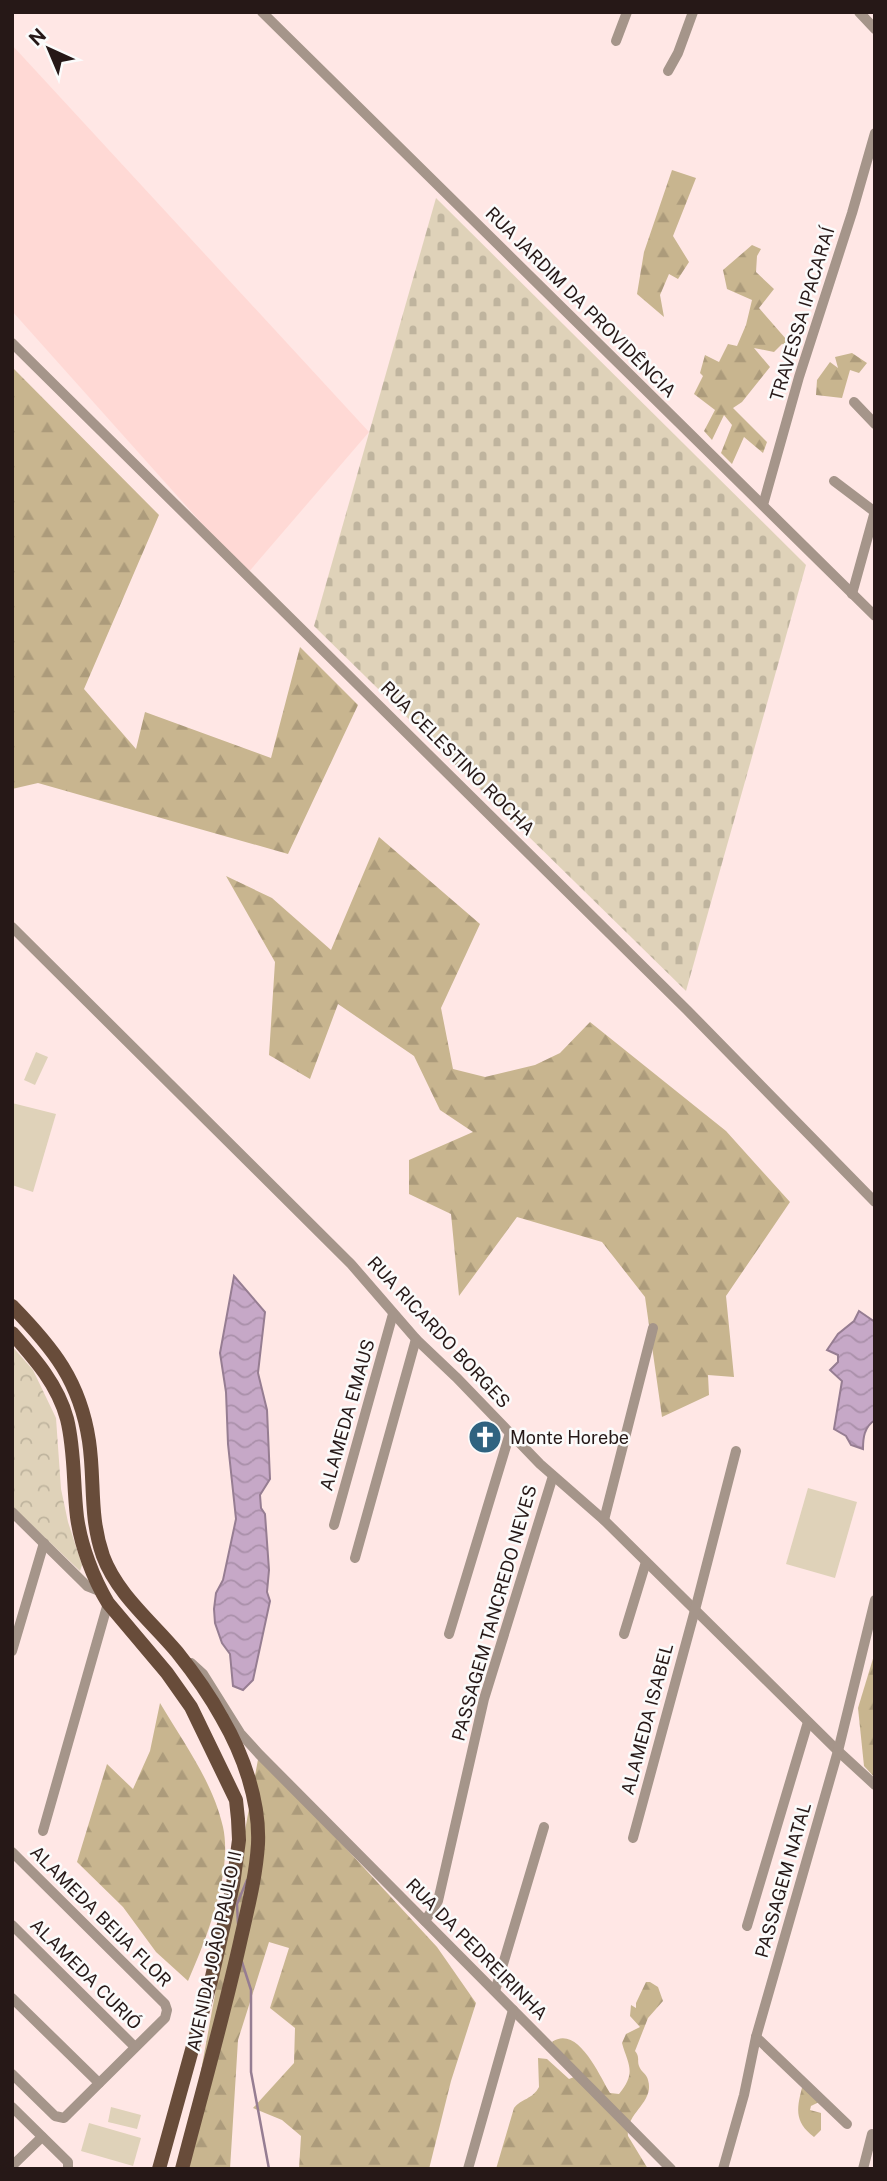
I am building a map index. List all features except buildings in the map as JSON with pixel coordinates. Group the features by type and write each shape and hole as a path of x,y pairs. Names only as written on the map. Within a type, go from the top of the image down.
{"main road":[{"name":"AVENIDA JOÃO PAULO II","path":"12,1306 57,1355 79,1399 89,1441 92,1508 104,1557 112,1575 130,1600 177,1653 222,1717 254,1797 258,1842 253,1882 234,1968 182,2169"},
{"name":"AVENIDA JOÃO PAULO II","path":"12,1333 39,1363 57,1392 67,1418 77,1520 86,1554 105,1598 167,1673 191,1707 236,1800 239,1840 233,1885 211,1981 159,2169"}],"street":[{"name":"RUA JARDIM DA PROVIDÊNCIA","path":"262,12 875,616"},
{"path":"616,41 627,12"},
{"path":"668,71 678,54 693,12"},
{"path":"859,12 875,29"},
{"name":"TRAVESSA IPACARAÍ","path":"763,505 799,377 875,133"},
{"name":"RUA CELESTINO ROCHA","path":"12,343 678,1001 875,1202"},
{"path":"854,402 875,424"},
{"path":"834,481 875,512 852,594"},
{"name":"RUA RICARDO BORGES","path":"12,927 351,1264 416,1339 553,1476 604,1520 875,1785"},
{"name":"ALAMEDA EMAUS","path":"334,1525 393,1314"},
{"path":"604,1520 653,1328"},
{"path":"355,1558 416,1339"},
{"path":"449,1634 510,1433"},
{"name":"ALAMEDA ISABEL","path":"632,1838 736,1451"},
{"name":"PASSAGEM TANCREDO NEVES","path":"425,1921 438,1901 484,1699 553,1476"},
{"path":"12,1512 88,1586 105,1598 43,1831"},
{"path":"12,1651 44,1543"},
{"path":"624,1634 646,1562"},
{"name":"PASSAGEM NATAL","path":"723,2169 744,2095 756,2037 838,1751 875,1600"},
{"name":"RUA DA PEDREIRINHA","path":"177,1653 203,1674 240,1733 258,1755 671,2169"},
{"path":"747,1926 808,1722"},
{"path":"495,1991 544,1827"},
{"name":"ALAMEDA BEIJA FLOR","path":"12,1852 165,2004 165,2018 135,2047"},
{"name":"ALAMEDA CURIÓ","path":"12,1925 135,2047"},
{"path":"12,1998 99,2082"},
{"path":"468,2169 513,2010"},
{"path":"756,2037 847,2124"},
{"path":"12,2074 55,2116 64,2118 135,2047"},
{"path":"12,2108 68,2165"},
{"path":"863,2169 872,2134 875,2135"},
{"path":"12,2166 42,2137"}],"shaded area":[{"path":"12,45 369,432 247,574 12,311"}],"green space":[{"path":"672,170 696,178 673,236 689,262 678,279 669,274 660,295 664,317 637,294 644,252"},
{"path":"436,198 806,565 686,991 314,626"},
{"path":"752,245 761,249 757,256 756,272 774,289 759,308 793,347 782,344 774,352 754,348 770,367 742,402 733,408 767,442 763,453 744,437 732,464 721,453 732,425 724,415 712,440 704,431 715,410 694,394 703,376 700,373 705,355 719,362 728,344 737,346 746,325 752,300 727,289 723,270"},
{"path":"852,353 867,363 859,373 850,370 842,398 816,395 817,380 830,362 838,368 835,357"},
{"path":"12,367 159,515 84,689 136,749 145,712 271,758 300,647 358,705 288,854 38,783 12,789"},
{"path":"379,837 480,924 441,1008 453,1069 485,1077 535,1065 560,1053 590,1022 726,1131 790,1202 726,1296 734,1377 708,1375 709,1395 662,1417 645,1297 602,1242 517,1217 459,1296 451,1214 409,1194 409,1160 473,1132 440,1110 414,1056 338,1004 310,1079 269,1055 275,962 226,876 272,898 331,950"},
{"path":"36,1052 48,1057 35,1085 24,1080"},
{"path":"12,1103 56,1114 33,1192 12,1185"},
{"path":"12,1346 33,1370 56,1418 61,1489 82,1565 80,1571 12,1506"},
{"path":"808,1488 857,1502 835,1578 786,1564"},
{"path":"875,1652 875,1778 864,1766 858,1708"},
{"path":"160,1703 212,1794 223,1827 225,1845 216,1906 188,1981 156,1952 123,1907 77,1862 107,1764 133,1789 150,1751"},
{"path":"259,1754 437,1947 476,2003 451,2081 429,2169 299,2169 301,2136 282,2120 253,2108 294,2063 295,2028 270,2008 289,1948 269,1942 238,2040 230,2169 183,2169"},
{"path":"646,1982 658,1987 663,2001 648,2018 635,2051 649,2088 644,2102 631,2121 628,2136 648,2169 496,2169 514,2108 534,2094 539,2087 538,2058 547,2059 569,2079 574,2077 552,2042 562,2038 579,2046 610,2093 619,2094 628,2080 630,2068 622,2043 626,2034 640,2027 630,2016 631,2005 636,2008"},
{"path":"803,2084 819,2102 811,2106 810,2110 821,2113 821,2130 814,2137 803,2125 798,2113"},
{"path":"111,2107 141,2115 137,2129 108,2122"},
{"path":"89,2123 141,2138 133,2166 81,2151"}],"water":[{"path":"234,1276 265,1312 258,1373 267,1410 270,1479 260,1495 261,1508 265,1514 269,1570 267,1592 270,1601 253,1680 243,1690 233,1686 230,1654 222,1643 215,1623 214,1609 236,1519 226,1392 220,1353"},
{"path":"859,1311 875,1322 875,1420 866,1429 863,1449 851,1445 846,1436 834,1429 842,1381 830,1370 838,1362 838,1355 827,1350 838,1334 854,1321"}],"waterway":[{"path":"238,1924 237,1904 247,1880"},
{"path":"242,1962 251,1990 251,2072 269,2169"}],"place":[{"name":"Monte Horebe","path":"485,1437"}]}
